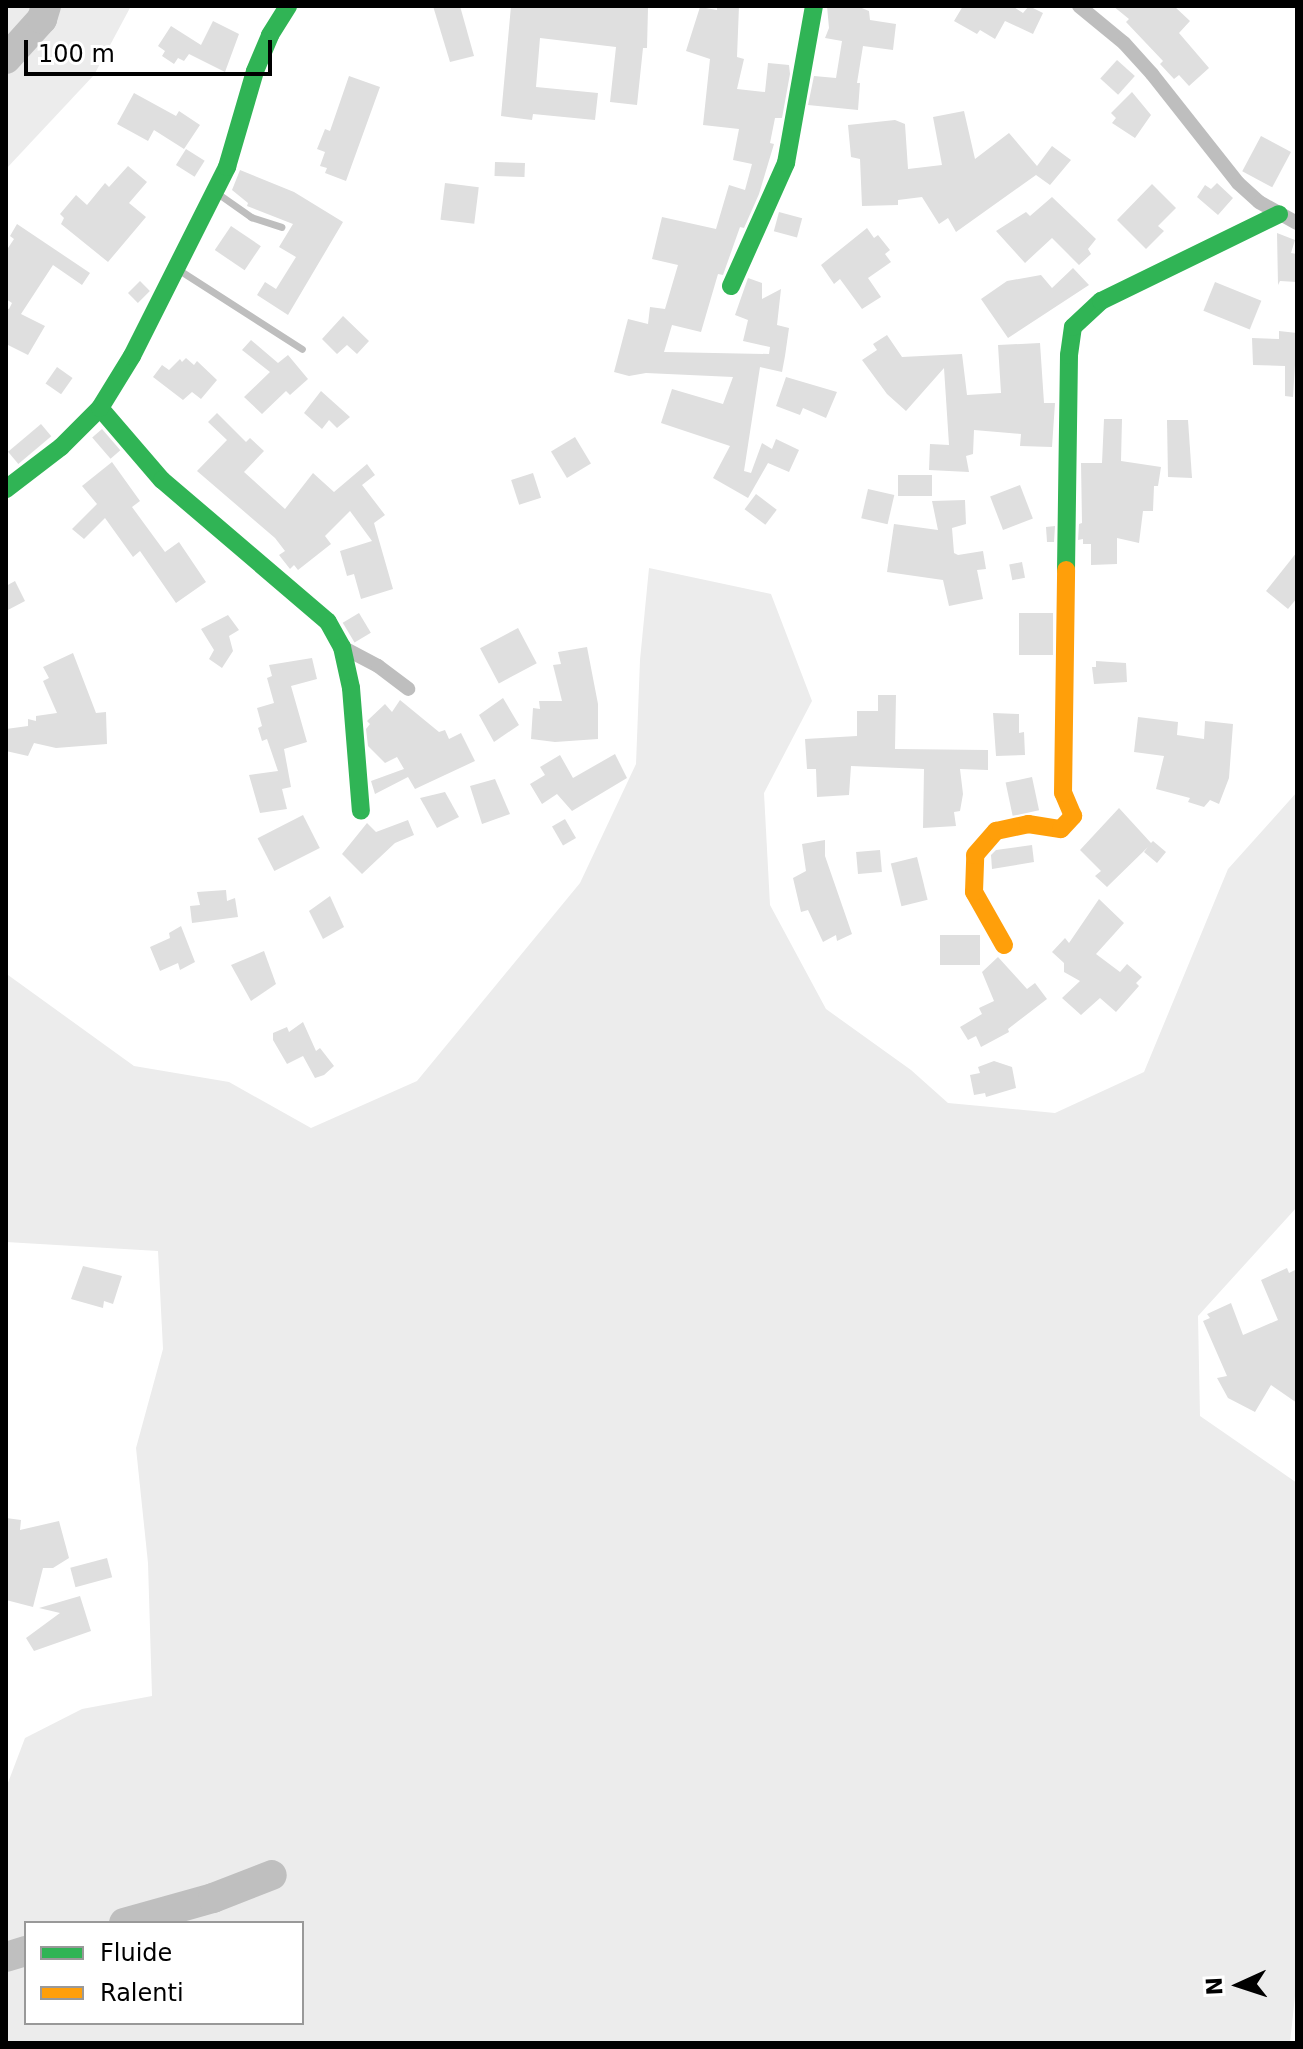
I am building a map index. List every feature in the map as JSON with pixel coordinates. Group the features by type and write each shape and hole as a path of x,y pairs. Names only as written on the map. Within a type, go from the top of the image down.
{"street":[{"path":"6,489 61,447 100,408 132,356 227,167 255,71 270,35 288,6"},
{"path":"731,286 786,163 814,6"},
{"path":"1079,6 1124,43 1152,74 1238,183 1279,214 1297,223"},
{"path":"1004,945 974,892 975,855 996,831 1028,824 1061,829 1073,816 1063,793 1069,560 1069,355 1073,327 1101,301 1279,214"},
{"path":"100,408 162,480 328,622 342,647 351,688 361,811"},
{"path":"342,647 378,666 408,689"}],"lane":[{"path":"215,192 251,217 281,227"},
{"path":"177,269 302,349"}],"shaded area":[{"path":"6,6 131,6 94,75 6,169"},
{"path":"649,568 771,594 812,701 764,793 770,905 826,1009 911,1070 948,1103 1055,1113 1144,1072 1228,869 1297,792 1297,1207 1198,1316 1200,1416 1297,1483 1297,1977 1290,2043 6,2043 6,1788 25,1738 82,1709 152,1696 148,1563 136,1448 163,1349 158,1251 6,1242 6,978 8,975 134,1066 229,1082 311,1128 417,1081 580,883 636,764 640,660"}],"building":[{"path":"433,6 460,6 474,56 450,62"},
{"path":"511,6 648,8 647,48 643,48 637,105 610,102 616,47 540,38 536,87 598,93 595,120 533,114 532,120 501,116"},
{"path":"717,6 739,6 737,57 744,59 737,89 765,92 768,63 789,65 790,74 782,118 775,118 770,143 774,144 759,194 744,228 740,227 723,275 718,274 701,332 672,325 664,352 769,354 770,347 743,341 748,320 735,315 748,278 762,283 762,299 781,289 777,325 789,328 782,372 760,367 744,471 751,473 762,443 772,449 776,439 799,450 789,472 768,463 748,498 713,478 730,446 661,423 672,389 723,404 733,377 646,373 629,376 614,372 628,319 648,324 650,307 665,309 678,265 652,259 662,217 716,229 729,185 745,190 752,164 733,160 739,129 703,125 710,59 686,51 700,7 717,10"},
{"path":"827,6 857,6 869,11 870,20 896,24 893,50 863,46 857,83 860,83 858,110 808,105 814,76 836,78 842,41 825,38 829,28"},
{"path":"963,6 1012,6 1023,13 1029,6 1043,13 1033,34 1005,21 995,39 980,30 977,34 954,21"},
{"path":"1113,6 1174,6 1190,21 1179,33 1209,68 1189,86 1179,75 1174,79 1160,64 1163,61 1126,22 1129,19"},
{"path":"213,21 239,34 225,72 189,54 184,61 178,58 174,64 162,56 165,51 158,46 171,26 201,45"},
{"path":"1117,60 1135,76 1118,95 1100,79"},
{"path":"349,76 380,87 346,181 325,173 327,168 320,166 325,152 317,149 325,129 330,131"},
{"path":"1132,92 1151,115 1135,138 1112,123 1116,118 1111,113"},
{"path":"134,93 176,116 179,111 200,125 184,149 154,130 148,141 117,124"},
{"path":"964,111 975,159 1009,133 1037,166 1052,146 1071,160 1050,185 1036,175 956,232 948,218 939,224 922,197 898,200 898,205 862,206 860,159 851,157 848,125 895,120 905,124 908,169 942,165 933,117"},
{"path":"1261,136 1291,152 1272,187 1242,171"},
{"path":"186,149 205,161 195,177 176,165"},
{"path":"495,162 525,163 524,177 495,176"},
{"path":"128,166 147,182 129,203 146,217 108,262 61,224 64,218 60,214 76,195 87,205 105,183 109,187"},
{"path":"240,170 294,192 343,222 288,315 257,295 265,282 276,289 296,257 279,247 293,224 247,206 248,203 232,190"},
{"path":"445,183 479,187 474,224 440,220"},
{"path":"1217,183 1233,198 1218,215 1197,197 1205,185 1211,189"},
{"path":"1152,184 1176,208 1158,226 1164,231 1146,249 1117,220"},
{"path":"1052,197 1096,239 1088,249 1091,254 1079,265 1052,238 1025,263 996,231 1026,212 1030,216"},
{"path":"779,212 802,218 797,238 774,231"},
{"path":"17,224 90,273 82,285 53,265 21,314 45,326 28,355 6,344 6,308 9,309 12,303 6,299 6,251 14,239 10,236"},
{"path":"231,226 261,246 245,270 215,250"},
{"path":"867,228 874,238 878,235 890,250 885,254 891,262 868,278 881,297 862,309 840,279 834,284 821,265"},
{"path":"1277,233 1295,240 1291,253 1297,254 1297,282 1280,281 1278,285"},
{"path":"1073,268 1089,285 1008,338 981,299 1007,281 1041,275 1052,288"},
{"path":"140,281 150,291 138,303 128,293"},
{"path":"1215,282 1261,301 1250,329 1203,311"},
{"path":"343,316 369,341 357,354 347,345 337,354 322,339"},
{"path":"1279,331 1297,333 1293,397 1285,396 1285,366 1253,365 1252,338 1279,339"},
{"path":"887,335 902,357 962,354 967,395 1001,393 998,345 1040,343 1044,403 1055,403 1052,447 1020,446 1021,434 974,430 973,454 966,456 969,472 929,470 930,444 949,445 944,368 906,411 887,394 862,360 877,350 873,344"},
{"path":"251,340 278,363 288,355 308,379 290,395 286,391 262,414 244,397 270,372 242,350"},
{"path":"186,358 194,365 197,361 217,380 201,399 192,392 183,400 153,377 162,365 169,370 180,359 182,362"},
{"path":"57,367 73,378 61,394 46,383"},
{"path":"786,377 837,392 826,418 803,408 800,415 776,406"},
{"path":"321,391 350,417 337,428 329,420 322,429 304,413"},
{"path":"217,413 246,442 250,438 264,451 244,472 285,509 313,473 334,492 367,464 375,475 362,485 385,515 374,523 393,589 361,599 354,574 347,576 340,551 372,541 350,511 325,536 331,544 298,570 294,565 290,569 279,555 285,551 275,538 197,471 227,440 208,422"},
{"path":"1104,419 1122,419 1121,461 1161,467 1158,486 1154,486 1153,511 1143,511 1139,543 1117,538 1117,564 1091,565 1091,544 1083,544 1083,539 1078,540 1079,524 1082,523 1081,463 1102,463"},
{"path":"1167,420 1188,420 1192,478 1168,477"},
{"path":"41,424 51,436 18,464 8,452"},
{"path":"102,429 120,450 111,459 92,438"},
{"path":"575,437 591,464 567,478 551,451"},
{"path":"112,462 140,501 132,507 165,552 179,542 206,582 176,603 140,551 133,557 105,518 84,539 72,529 97,504 82,486"},
{"path":"533,473 541,498 519,505 511,480"},
{"path":"898,475 932,475 932,496 898,496"},
{"path":"1020,485 1033,519 1003,530 990,496"},
{"path":"868,489 894,495 888,524 861,518"},
{"path":"756,494 777,510 765,525 745,509"},
{"path":"965,500 966,524 952,528 954,553 983,551 986,569 977,570 983,599 949,606 943,580 887,572 894,524 938,530 932,501"},
{"path":"1055,526 1054,542 1047,542 1046,527"},
{"path":"1297,552 1297,598 1288,609 1266,591"},
{"path":"1022,562 1025,578 1012,580 1009,564"},
{"path":"15,581 25,601 6,611 6,586"},
{"path":"359,613 371,633 355,643 343,623"},
{"path":"1019,613 1053,613 1053,655 1019,655"},
{"path":"228,615 239,630 229,636 233,651 222,668 209,659 214,650 201,629"},
{"path":"518,628 537,663 499,684 480,648"},
{"path":"587,647 598,704 598,739 555,742 531,739 533,708 540,709 539,701 562,701 553,665 561,664 558,652"},
{"path":"73,653 96,713 106,712 107,744 56,748 34,743 28,756 6,751 6,729 28,726 28,719 36,721 36,716 57,713 43,681 49,678 43,667"},
{"path":"312,658 317,679 291,686 307,742 284,749 291,787 282,789 287,809 260,813 249,775 278,771 267,739 262,741 258,728 262,726 257,708 274,703 267,678 272,676 269,665"},
{"path":"1096,661 1126,663 1127,682 1094,684 1092,667 1096,667"},
{"path":"878,695 896,695 895,749 988,750 988,770 960,769 963,794 960,811 954,812 956,826 923,828 924,769 851,766 849,795 817,797 816,769 807,769 805,739 857,736 857,711 878,711"},
{"path":"503,698 519,725 494,742 479,715"},
{"path":"400,700 439,732 445,730 449,739 461,733 475,761 415,789 408,777 375,794 371,781 404,769 397,757 385,763 368,746 366,729 370,724 367,721 385,704 392,712"},
{"path":"993,713 1019,714 1019,733 1024,732 1025,755 996,756"},
{"path":"1138,717 1178,722 1177,735 1204,739 1205,721 1233,724 1229,778 1219,804 1210,800 1204,807 1188,802 1190,798 1156,789 1164,756 1134,752"},
{"path":"615,754 627,778 572,811 557,794 542,804 530,784 545,775 540,767 560,755 573,778"},
{"path":"1032,777 1039,810 1013,816 1006,783"},
{"path":"495,779 510,814 482,824 470,786"},
{"path":"445,792 459,817 437,828 420,798"},
{"path":"1119,808 1151,843 1153,841 1166,852 1157,863 1144,852 1148,847 1107,887 1095,876 1101,871 1080,850"},
{"path":"303,815 320,848 274,871 258,838"},
{"path":"565,819 576,838 563,846 552,826"},
{"path":"408,820 414,835 395,843 362,874 342,854 367,823 376,832"},
{"path":"825,840 825,856 852,934 837,941 836,935 823,942 808,910 801,912 793,878 806,871 802,844"},
{"path":"1032,845 1034,862 992,869 991,855 996,850"},
{"path":"880,850 882,872 858,874 856,852"},
{"path":"917,857 928,900 901,906 891,864"},
{"path":"226,890 227,901 235,898 238,917 192,923 190,906 200,905 197,892"},
{"path":"330,896 344,927 323,939 309,911"},
{"path":"1099,899 1124,923 1096,954 1120,972 1127,964 1142,977 1136,983 1139,986 1116,1012 1100,998 1081,1015 1062,998 1080,981 1064,972 1064,963 1052,952 1065,938 1069,943"},
{"path":"181,926 195,962 180,970 178,963 160,971 150,947 170,938 169,933"},
{"path":"940,935 980,935 980,965 940,965"},
{"path":"264,951 276,984 251,1001 231,965"},
{"path":"998,957 1027,989 1035,983 1047,999 1008,1029 1009,1032 981,1047 976,1036 968,1040 960,1027 982,1014 979,1008 994,1001 982,972"},
{"path":"303,1022 316,1051 320,1048 334,1066 315,1078 303,1056 287,1064 273,1040 273,1033 287,1027 289,1032"},
{"path":"994,1061 1012,1067 1016,1088 986,1097 985,1093 974,1095 970,1075 980,1073 978,1067"},
{"path":"83,1266 122,1276 113,1304 104,1301 103,1308 71,1299"},
{"path":"1287,1268 1289,1273 1297,1269 1297,1403 1271,1385 1255,1412 1228,1398 1217,1378 1227,1376 1203,1321 1210,1318 1207,1314 1231,1303 1243,1335 1278,1320 1261,1280"},
{"path":"6,1518 21,1520 20,1530 59,1521 69,1558 53,1568 43,1568 33,1607 6,1600"},
{"path":"107,1558 112,1577 75,1587 70,1568"},
{"path":"80,1596 91,1631 34,1651 26,1638 60,1613 39,1608"}],"waterway":[{"path":"6,59 42,19 46,6"},
{"path":"131,1921 213,1898 272,1875"},
{"path":"6,1957 24,1952"}],"traffic: fast":[{"path":"6,489 61,447 100,408 132,356 227,167 255,71 270,35 288,6"},
{"path":"731,286 786,163 814,6"},
{"path":"1066,570 1069,355 1073,327 1101,301 1279,214"},
{"path":"100,408 162,480 328,622 342,647 351,688 361,811"}],"traffic: slow":[{"path":"1004,945 974,892 975,855 996,831 1028,824 1061,829 1073,816 1063,793 1066,570"}]}
